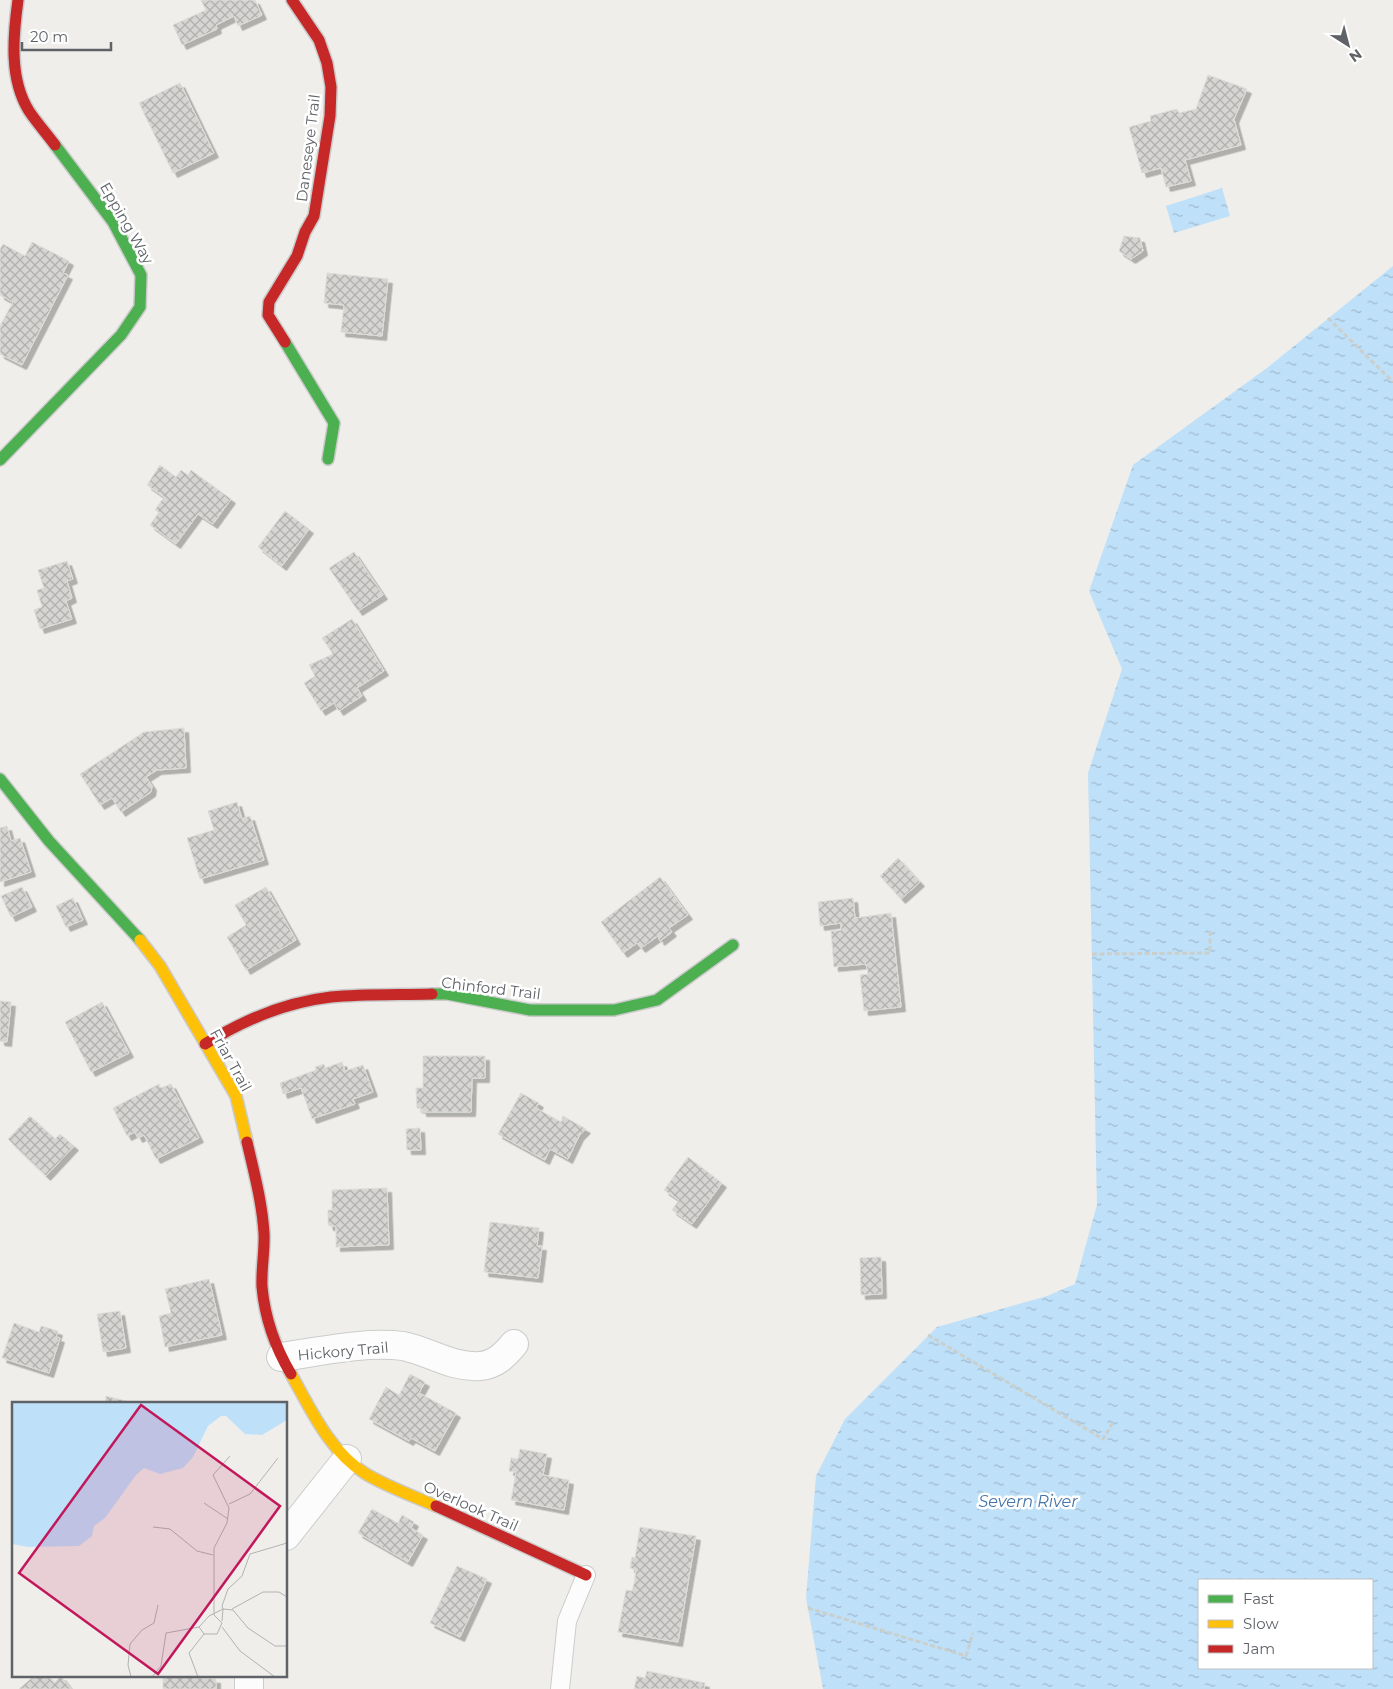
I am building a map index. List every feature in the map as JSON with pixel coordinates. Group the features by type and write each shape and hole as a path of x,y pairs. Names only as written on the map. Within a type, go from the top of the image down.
{"street":[{"name":"Epping Way","path":"0,460 121,334 140,307 141,275 113,222 28,109 15,72 14,31 18,0"},
{"name":"Daneseye Trail","path":"292,0 319,40 328,64 331,87 330,116 314,216 305,232 297,256 274,291 269,302 268,315 334,424 328,459"},
{"name":"Friar Trail","path":"0,779 49,841 148,949 172,982 205,1044 236,1096 244,1123 262,1215 264,1308 268,1324 281,1357 323,1431 347,1459"},
{"name":"Chinford Trail","path":"205,1044 231,1028 279,1010 330,997 447,994 530,1010 614,1010 657,1000 733,945"},
{"name":"Hickory Trail","path":"281,1357 384,1345 412,1348 455,1364 481,1366 499,1360 514,1344"},
{"path":"288,1533 347,1459"},
{"name":"Overlook Trail","path":"347,1459 366,1474 382,1482 586,1575"},
{"path":"249,1676 249,1689"}],"lane":[{"path":"560,1689 567,1621 586,1575"}],"path":[{"path":"1328,318 1393,382"},
{"path":"1092,954 1210,953 1210,931"},
{"path":"928,1335 1103,1439 1114,1421"},
{"path":"808,1608 966,1656 973,1633"}],"water":[{"path":"1222,188 1230,216 1174,233 1166,206"},
{"name":"Severn River","path":"1393,266 1393,1689 823,1689 806,1598 816,1476 845,1419 937,1327 1047,1296 1075,1284 1097,1205 1088,773 1122,669 1089,591 1133,465 1267,368"}],"building":[{"path":"201,0 255,0 262,15 238,26 234,16 216,25 217,29 182,45 173,25 206,10"},
{"path":"1208,75 1247,89 1234,119 1241,145 1185,160 1191,181 1166,187 1161,168 1142,173 1129,127 1151,121 1150,116 1177,109 1179,113 1196,109"},
{"path":"180,83 214,153 173,173 139,103"},
{"path":"1124,236 1140,238 1143,251 1131,259 1119,251"},
{"path":"32,242 69,261 63,273 68,275 22,365 0,354 0,326 13,302 0,295 0,249 3,244 25,256"},
{"path":"327,273 388,279 382,336 341,332 344,305 324,303"},
{"path":"160,465 176,477 181,470 188,475 191,470 231,499 213,524 198,514 176,544 150,525 159,512 155,510 164,497 147,485"},
{"path":"285,511 309,529 282,566 258,547"},
{"path":"354,552 383,595 358,611 329,568"},
{"path":"67,561 73,579 67,581 72,598 66,601 72,619 40,629 34,610 42,607 37,590 44,588 38,570"},
{"path":"352,619 384,671 357,688 362,696 339,711 334,703 321,711 304,683 315,676 309,665 333,654 322,638"},
{"path":"184,728 186,768 157,770 146,777 152,786 151,792 121,812 112,798 100,805 80,774 144,732"},
{"path":"237,802 242,819 250,816 264,860 200,879 187,838 214,830 208,811"},
{"path":"7,826 11,841 20,838 31,872 0,882 0,828"},
{"path":"898,858 920,882 901,899 880,876"},
{"path":"660,877 688,915 669,928 672,932 660,941 658,936 641,948 637,943 623,953 601,922"},
{"path":"22,887 32,907 11,917 1,896"},
{"path":"266,887 296,940 246,970 227,937 246,925 235,905"},
{"path":"73,898 83,920 66,927 56,906"},
{"path":"853,898 855,918 891,913 901,1007 864,1011 860,975 868,974 866,964 834,967 831,931 841,930 841,923 820,926 818,902"},
{"path":"0,1001 11,1002 7,1042 0,1041"},
{"path":"102,1002 129,1053 91,1072 65,1022"},
{"path":"423,1056 485,1056 485,1078 472,1078 471,1112 422,1112 422,1109 417,1108 416,1088 423,1088"},
{"path":"342,1062 345,1071 363,1065 373,1092 353,1099 355,1104 312,1119 301,1088 283,1094 280,1083 316,1070 315,1067 324,1064 325,1068"},
{"path":"159,1084 161,1088 171,1084 199,1138 156,1159 144,1135 138,1138 135,1132 127,1136 113,1108"},
{"path":"521,1093 539,1103 536,1108 561,1122 563,1116 586,1129 579,1136 568,1159 550,1149 545,1160 498,1134"},
{"path":"30,1116 55,1139 60,1134 74,1146 46,1176 8,1139"},
{"path":"420,1128 421,1150 407,1150 406,1129"},
{"path":"688,1157 722,1183 692,1224 672,1210 679,1200 664,1190"},
{"path":"387,1188 389,1245 336,1247 336,1226 329,1226 328,1222 328,1210 332,1210 332,1190"},
{"path":"490,1222 539,1228 537,1246 542,1246 538,1278 484,1272"},
{"path":"881,1257 882,1294 861,1295 860,1258"},
{"path":"209,1279 222,1335 165,1347 159,1316 171,1313 165,1289"},
{"path":"120,1311 126,1348 103,1352 97,1314"},
{"path":"14,1323 39,1332 41,1326 58,1331 56,1337 60,1338 49,1373 2,1358"},
{"path":"410,1374 425,1382 419,1393 456,1413 435,1451 411,1438 409,1441 369,1419 386,1387 399,1395"},
{"path":"106,1396 126,1401 126,1402 105,1402"},
{"path":"520,1449 547,1454 543,1475 569,1480 564,1510 511,1500 516,1472 509,1471 511,1458 518,1459"},
{"path":"372,1509 398,1523 402,1515 414,1522 411,1528 423,1535 408,1562 358,1533"},
{"path":"640,1527 696,1536 678,1642 618,1632 626,1590 632,1591 634,1584 636,1570 630,1568 632,1557 635,1558"},
{"path":"457,1566 487,1579 460,1637 430,1623"},
{"path":"647,1671 705,1683 704,1689 634,1689 637,1676 645,1678"},
{"path":"34,1676 48,1676 54,1683 61,1676 71,1689 19,1689"},
{"path":"163,1676 216,1679 216,1689 163,1689"}],"traffic: fast":[{"path":"0,460 121,335 140,307 141,275 113,222 55,145"},
{"path":"285,342 334,423 328,459"},
{"path":"0,779 49,841 140,940"},
{"path":"432,994 447,994 530,1010 614,1010 657,1000 733,945"}],"traffic: slow":[{"path":"140,940 160,966 236,1096 247,1142"},
{"path":"291,1374 322,1429 353,1465 383,1483 436,1506"}],"traffic: jam":[{"path":"18,0 14,43 15,71 18,85 29,111 55,145"},
{"path":"285,342 268,315 269,302 297,256 305,232 314,216 330,116 331,87 327,63 319,40 292,0"},
{"path":"205,1044 250,1020 298,1003 356,995 432,994"},
{"path":"247,1142 263,1221 262,1287 268,1321 280,1354 291,1374"},
{"path":"436,1506 586,1575"}]}
